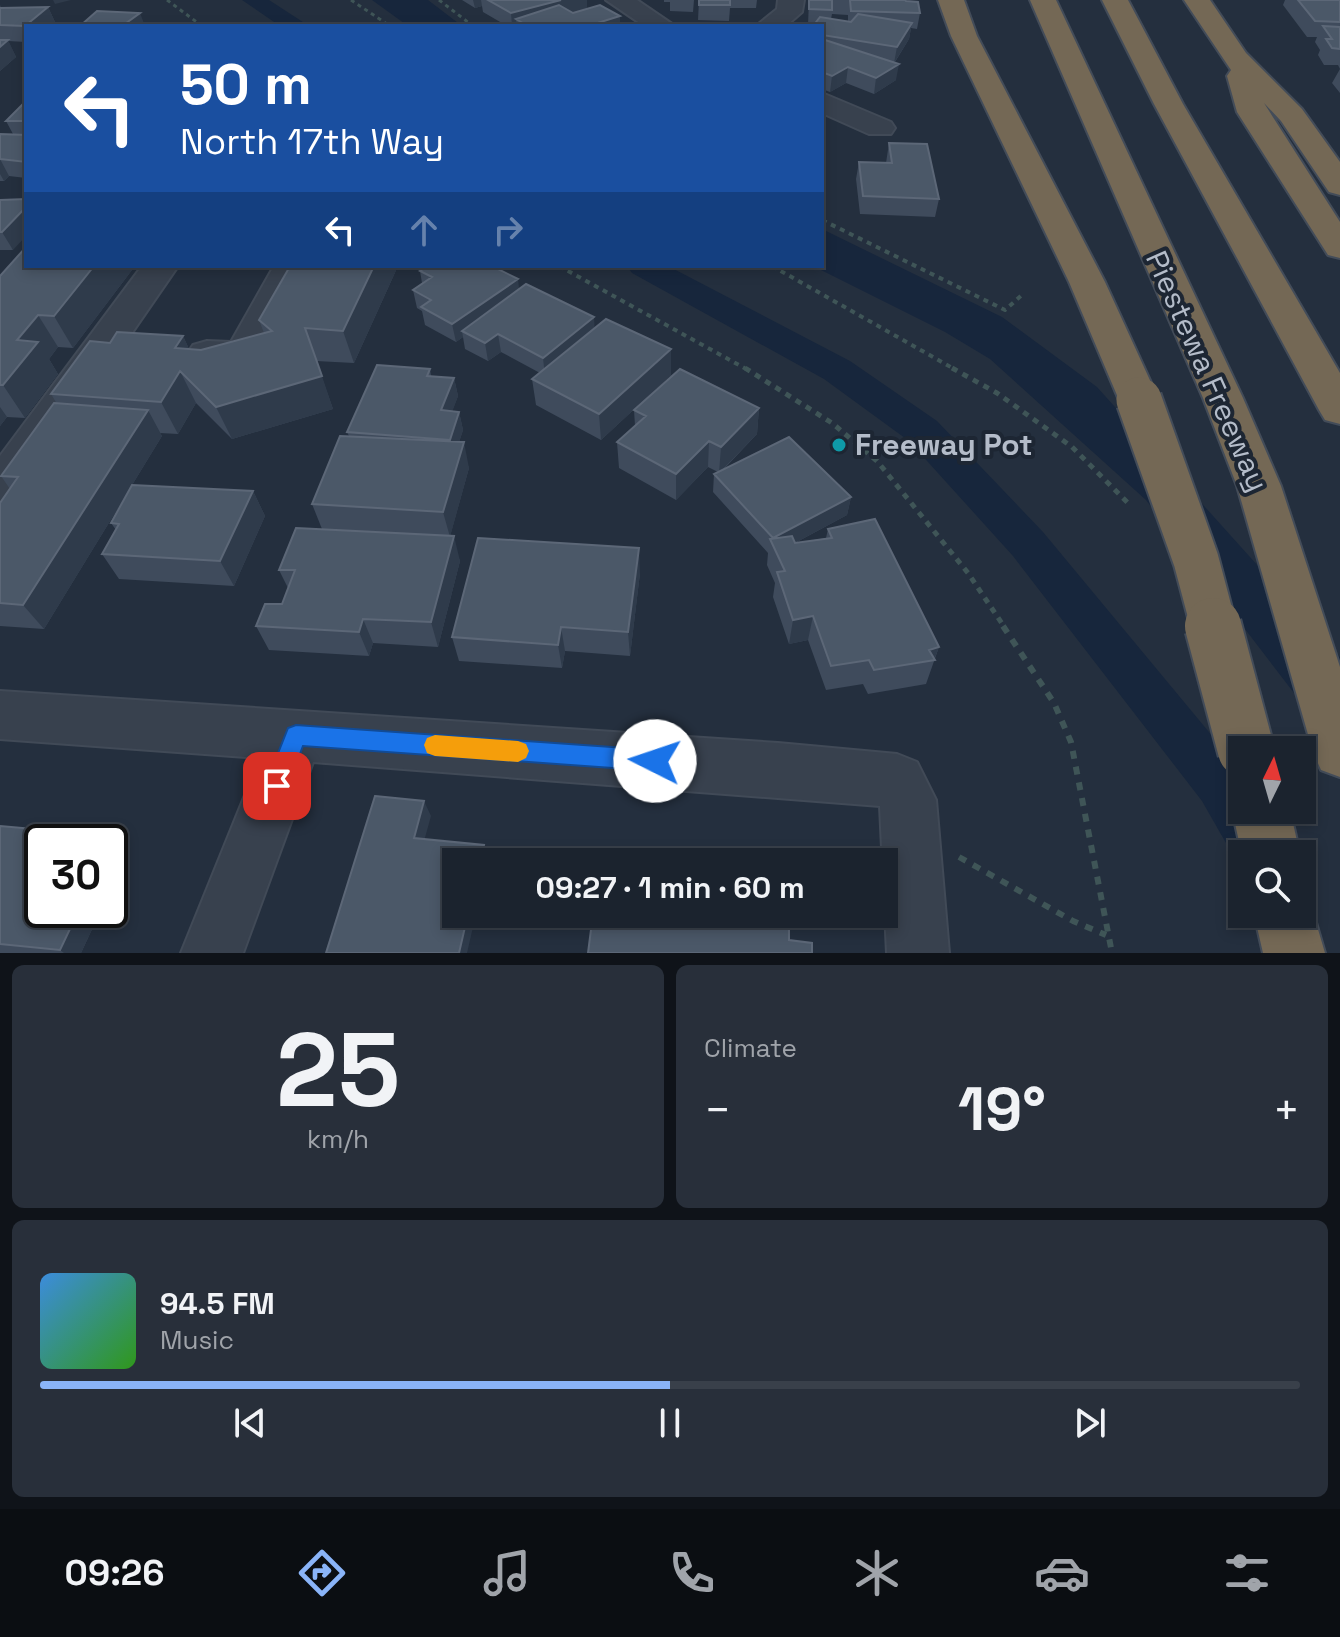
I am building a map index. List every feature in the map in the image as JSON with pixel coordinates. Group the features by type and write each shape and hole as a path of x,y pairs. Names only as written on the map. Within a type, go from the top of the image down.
{"highway":[{"path":"951,0 964,36 1087,282 1139,400 1196,560 1242,736"},
{"name":"Piestewa Freeway","path":"1043,0 1223,398 1259,486 1340,752"},
{"path":"1115,0 1170,107 1274,285 1340,410"},
{"path":"1197,0 1236,59 1292,115 1340,185"},
{"path":"1236,59 1252,112 1340,248"},
{"path":"1288,928 1294,953"}],"street":[{"path":"619,0 659,24"},
{"path":"772,24 789,12 791,0"},
{"path":"824,103 880,128"},
{"path":"0,489 159,268"},
{"path":"101,347 243,356 291,268"},
{"path":"0,715 778,769 897,781 908,800 918,953"},
{"path":"212,953 296,735"}],"path":[{"path":"167,0 199,24"},
{"path":"351,0 387,24"},
{"path":"439,0 470,24"},
{"path":"824,221 1005,310 1023,294"},
{"path":"563,268 752,373 832,423 886,472 968,573 1054,703 1071,742 1112,953"},
{"path":"776,268 997,393 1072,447 1134,509"},
{"path":"954,854 1073,921 1107,935"}],"water":[{"path":"372,0 428,0 459,24 405,24"},
{"path":"824,230 1002,317 1097,387 1340,657 1340,753 1146,500 990,359 945,332 817,268 824,268"}],"building":[{"path":"488,0 561,0 511,13"},
{"path":"699,0 730,0 730,5 699,5"},
{"path":"809,0 832,0 832,10 809,9"},
{"path":"850,0 918,2 920,13 851,11"},
{"path":"1298,0 1340,0 1340,22 1315,21"},
{"path":"559,5 573,13 600,5 620,16 594,24 525,24 516,19"},
{"path":"48,7 24,26 0,25 0,8"},
{"path":"97,11 140,13 125,24 82,24"},
{"path":"858,14 912,23 897,47 824,35 824,24 815,24 820,17 851,22"},
{"path":"1323,26 1340,27 1340,49 1332,48 1326,39 1332,39"},
{"path":"824,40 899,64 876,78 848,67 832,76 824,73"},
{"path":"24,103 24,121 6,121"},
{"path":"0,134 24,135 24,162 0,159"},
{"path":"889,143 927,144 939,199 863,196 859,162 892,163"},
{"path":"24,199 24,209 2,232 0,232 0,200"},
{"path":"24,249 24,268 92,268 54,316 38,315 17,340 38,342 3,385 0,385 0,276"},
{"path":"289,268 373,268 343,331 305,328 322,376 216,407 180,371 161,402 51,394 90,341 110,343 117,332 183,336 175,348 201,350 272,331 259,320"},
{"path":"425,268 496,268 518,279 452,324 421,307 431,300 413,290 432,277 420,271"},
{"path":"526,284 594,317 543,358 498,334 485,343 462,331"},
{"path":"606,319 671,349 599,414 532,379"},
{"path":"377,365 430,369 427,376 454,378 441,410 459,412 450,440 347,432"},
{"path":"680,369 759,408 721,447 709,441 676,474 617,442 646,416 634,410"},
{"path":"54,403 148,410 23,605 0,603 0,503 18,477 1,476"},
{"path":"340,436 464,442 443,512 312,504"},
{"path":"789,437 851,497 773,538 714,474"},
{"path":"132,485 253,491 220,561 102,554 119,524 111,523"},
{"path":"875,519 939,647 929,650 935,660 874,670 869,660 831,666 813,616 793,620 777,572 785,571 770,539 792,536 795,543 832,538 828,529"},
{"path":"296,528 454,536 431,622 363,619 359,632 256,626 265,604 282,604 295,570 279,570"},
{"path":"478,538 639,548 628,632 561,627 558,645 452,637"},
{"path":"375,796 424,801 414,838 484,845 483,848 442,848 442,928 465,928 459,953 326,953"},
{"path":"0,826 24,828 24,928 70,928 60,950 0,944"},
{"path":"591,928 789,928 789,940 812,943 812,953 588,953"}],"waterway":[{"path":"253,0 294,24"},
{"path":"647,268 837,370 923,431 1028,544 1220,784 1254,840"}],"slow traffic":[{"path":"435,745 518,751"}],"place":[{"name":"Freeway Pot","path":"839,445"}],"route":[{"path":"277,786 296,735 655,761"}]}
